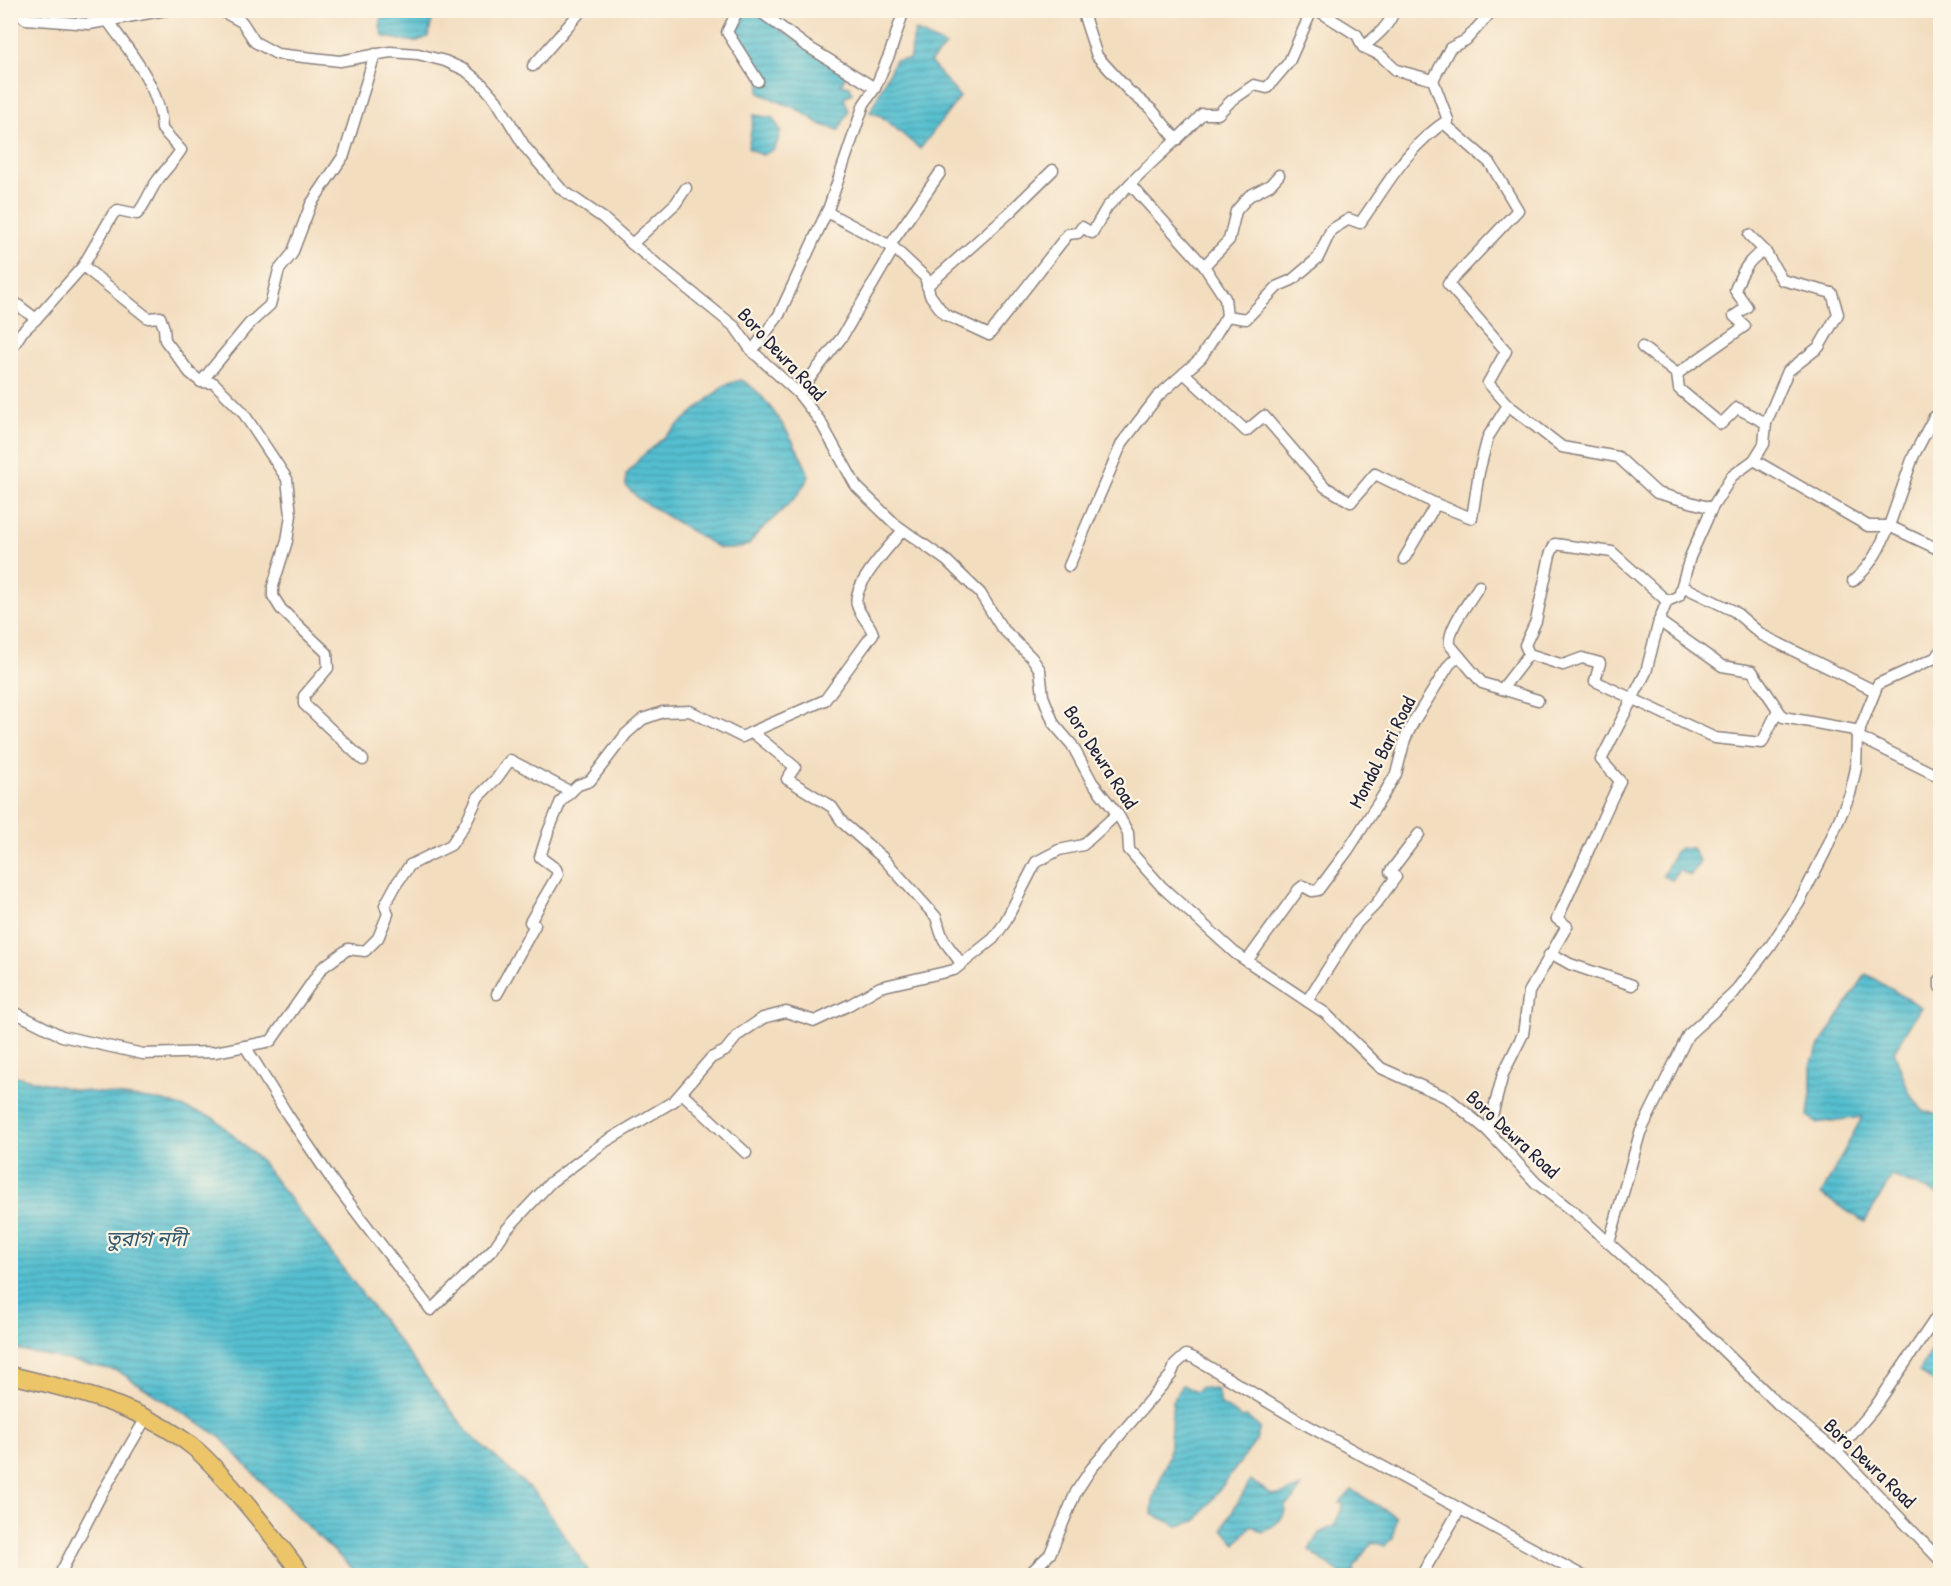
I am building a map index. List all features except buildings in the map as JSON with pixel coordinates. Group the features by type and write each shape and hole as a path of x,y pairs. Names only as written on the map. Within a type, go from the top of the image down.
{"highway":[{"path":"10,1375 88,1396 146,1418 194,1447 264,1524 303,1575"}],"street":[{"path":"14,10 26,19 89,24 166,10"},
{"name":"Boro Dewra Road","path":"220,10 242,22 255,42 277,54 340,61 390,52 418,54 445,61 465,70 482,84 496,100 525,147 561,189 603,218 735,327 753,351 798,393 820,421 856,486 903,530 947,561 980,593 1001,627 1032,658 1040,670 1043,696 1054,724 1072,745 1092,782 1117,814 1128,833 1129,850 1144,868 1199,923 1247,961 1324,1014 1381,1068 1448,1098 1488,1131 1536,1183 1585,1221 1685,1313 1778,1404 1837,1452 1940,1558"},
{"path":"533,66 582,10"},
{"path":"738,10 727,32 758,81"},
{"path":"758,10 805,45 876,88"},
{"path":"753,351 778,315 827,212 864,104 876,88 904,10"},
{"path":"827,212 892,247 925,277 930,295 944,314 989,335 1068,234 1078,232 1082,227 1092,232 1107,207 1150,162 1177,140 1202,114 1218,114 1231,101 1254,85 1268,88 1289,62 1312,10"},
{"path":"1317,10 1357,35 1363,47 1380,55 1396,70 1433,80"},
{"path":"1363,47 1381,32 1393,16 1394,10"},
{"path":"1493,10 1466,40 1450,48 1433,80 1448,120 1447,126 1490,163 1518,210 1448,284 1506,351 1488,383 1508,405 1562,447 1618,457 1657,493 1712,508"},
{"path":"1082,11 1097,56 1128,90 1152,110 1177,140"},
{"path":"10,351 22,332 83,266 113,214 118,210 137,214 157,181 181,150 162,129 163,118 143,71 107,20"},
{"path":"201,382 249,324 270,305 279,270 292,254 311,204 344,155 375,54"},
{"path":"1227,316 1246,319 1278,286 1292,280 1318,258 1331,230 1349,219 1360,224 1400,164 1429,132 1448,120"},
{"path":"927,286 1008,214 1053,170"},
{"path":"798,393 842,338 892,247 940,173"},
{"path":"1203,266 1229,240 1236,211 1249,196 1270,185 1278,175"},
{"path":"1069,566 1122,443 1158,396 1201,358 1227,316 1225,298 1203,266 1130,184"},
{"path":"632,244 676,203 686,188"},
{"path":"1488,1131 1503,1074 1523,1034 1529,992 1567,926 1557,920 1596,829 1620,781 1601,760 1646,672 1659,621 1667,601 1679,596 1690,557 1712,508 1732,476 1754,459 1764,444 1766,423 1788,371 1819,347 1838,314 1832,293 1782,280 1765,251 1749,235"},
{"path":"1677,374 1745,326 1734,316 1747,307 1735,290 1740,275 1749,263 1756,255 1765,251"},
{"path":"83,266 148,318 160,317 165,340 190,373 201,382 214,383 242,411 287,479 291,515 287,541 273,586 273,596 281,609 327,653 328,668 304,696 304,704 363,760"},
{"path":"10,299 36,319"},
{"path":"1642,347 1677,374 1679,389 1721,424 1737,408 1766,423"},
{"path":"1184,373 1246,431 1264,416 1326,486 1351,502 1375,474 1436,504 1472,518 1479,472 1488,437 1508,405"},
{"path":"1853,581 1865,570 1881,546 1913,457 1934,417"},
{"path":"1754,459 1868,526 1889,526 1941,550"},
{"path":"1404,559 1436,504"},
{"path":"497,994 535,925 530,922 558,874 556,869 540,857 561,801 578,785 590,781 626,734 644,719 663,712 690,711 742,737 825,700 873,634 870,625 857,606 856,594 862,582 903,530"},
{"path":"1667,601 1612,552 1555,544 1550,555 1536,621 1525,645 1529,654 1563,665 1582,658 1600,663 1594,681 1715,738 1762,743 1778,710"},
{"path":"1479,586 1453,627 1449,639 1450,645 1482,683 1538,700"},
{"path":"1682,586 1734,611 1762,635 1875,691"},
{"path":"1659,621 1722,666 1752,671 1783,717 1858,734 1941,777"},
{"path":"1609,1243 1640,1133 1688,1035 1732,994 1771,945 1799,903 1826,852 1850,794 1856,768 1858,734 1878,684 1937,657 1941,652"},
{"path":"1502,689 1529,654"},
{"name":"Mondol Bari Road","path":"1247,961 1299,889 1304,886 1312,891 1318,890 1348,850 1396,774 1405,739 1414,721 1449,665 1458,656"},
{"path":"752,732 795,767 787,779 832,807 843,824 883,858 936,917 946,943 962,964"},
{"path":"10,1010 62,1036 143,1054 216,1052 271,1041 322,968 348,949 365,951 375,942 388,914 385,905 401,875 410,866 451,845 465,824 478,797 497,777 506,762 510,760 520,764 571,792"},
{"path":"245,1046 287,1114 334,1183 431,1310 494,1248 506,1230 551,1182 605,1142 651,1116 681,1094 711,1058 724,1051 738,1035 763,1018 786,1012 815,1021 880,987 954,970 993,939 1004,924 1036,862 1059,850 1083,845 1117,814"},
{"path":"1307,1001 1357,923 1376,904 1396,877 1390,872 1419,834"},
{"path":"1549,955 1632,985"},
{"path":"1941,980 1941,987"},
{"path":"681,1094 746,1153"},
{"path":"1837,1452 1873,1410 1941,1312"},
{"path":"1027,1575 1050,1554 1076,1492 1091,1469 1171,1375 1175,1365 1186,1355 1303,1423 1583,1575"},
{"path":"59,1575 101,1495 146,1418"},
{"path":"1421,1575 1461,1509"}],"water":[{"path":"382,11 434,11 428,37 415,42 384,37 380,28"},
{"path":"740,11 753,11 847,74 841,84 850,86 852,93 844,98 849,111 839,130 822,125 799,110 759,93 761,81 730,33"},
{"path":"915,31 946,46 930,62 960,97 920,149 881,116 870,112 895,60 909,60"},
{"path":"754,115 773,118 781,131 775,149 762,155 748,148"},
{"path":"741,380 761,396 782,423 809,477 797,496 755,536 749,545 731,549 719,548 640,500 626,486 626,475 640,458 725,385"},
{"path":"1680,848 1692,848 1700,862 1690,876 1679,870 1672,880 1663,876 1675,852"},
{"path":"1866,974 1921,1007 1894,1051 1909,1092 1922,1110 1940,1116 1940,1195 1892,1176 1865,1222 1821,1195 1862,1117 1816,1123 1808,1116 1811,1063"},
{"name":"তুরাগ নদী","path":"11,1075 76,1090 164,1101 214,1118 260,1160 467,1431 538,1496 591,1575 356,1575 354,1570 273,1494 219,1436 118,1371 11,1348"},
{"path":"1940,1336 1940,1386 1919,1372"},
{"path":"1183,1385 1195,1392 1201,1387 1217,1390 1221,1405 1243,1418 1247,1417 1260,1428 1256,1441 1196,1521 1178,1526 1152,1514 1153,1500 1169,1455 1173,1401"},
{"path":"1250,1481 1275,1495 1301,1487 1294,1499 1285,1506 1284,1515 1278,1522 1262,1532 1251,1525 1236,1544 1223,1529"},
{"path":"1352,1490 1396,1517 1393,1538 1385,1546 1373,1542 1355,1566 1353,1575 1342,1575 1309,1550 1319,1533 1334,1526 1344,1504 1340,1503"}]}
